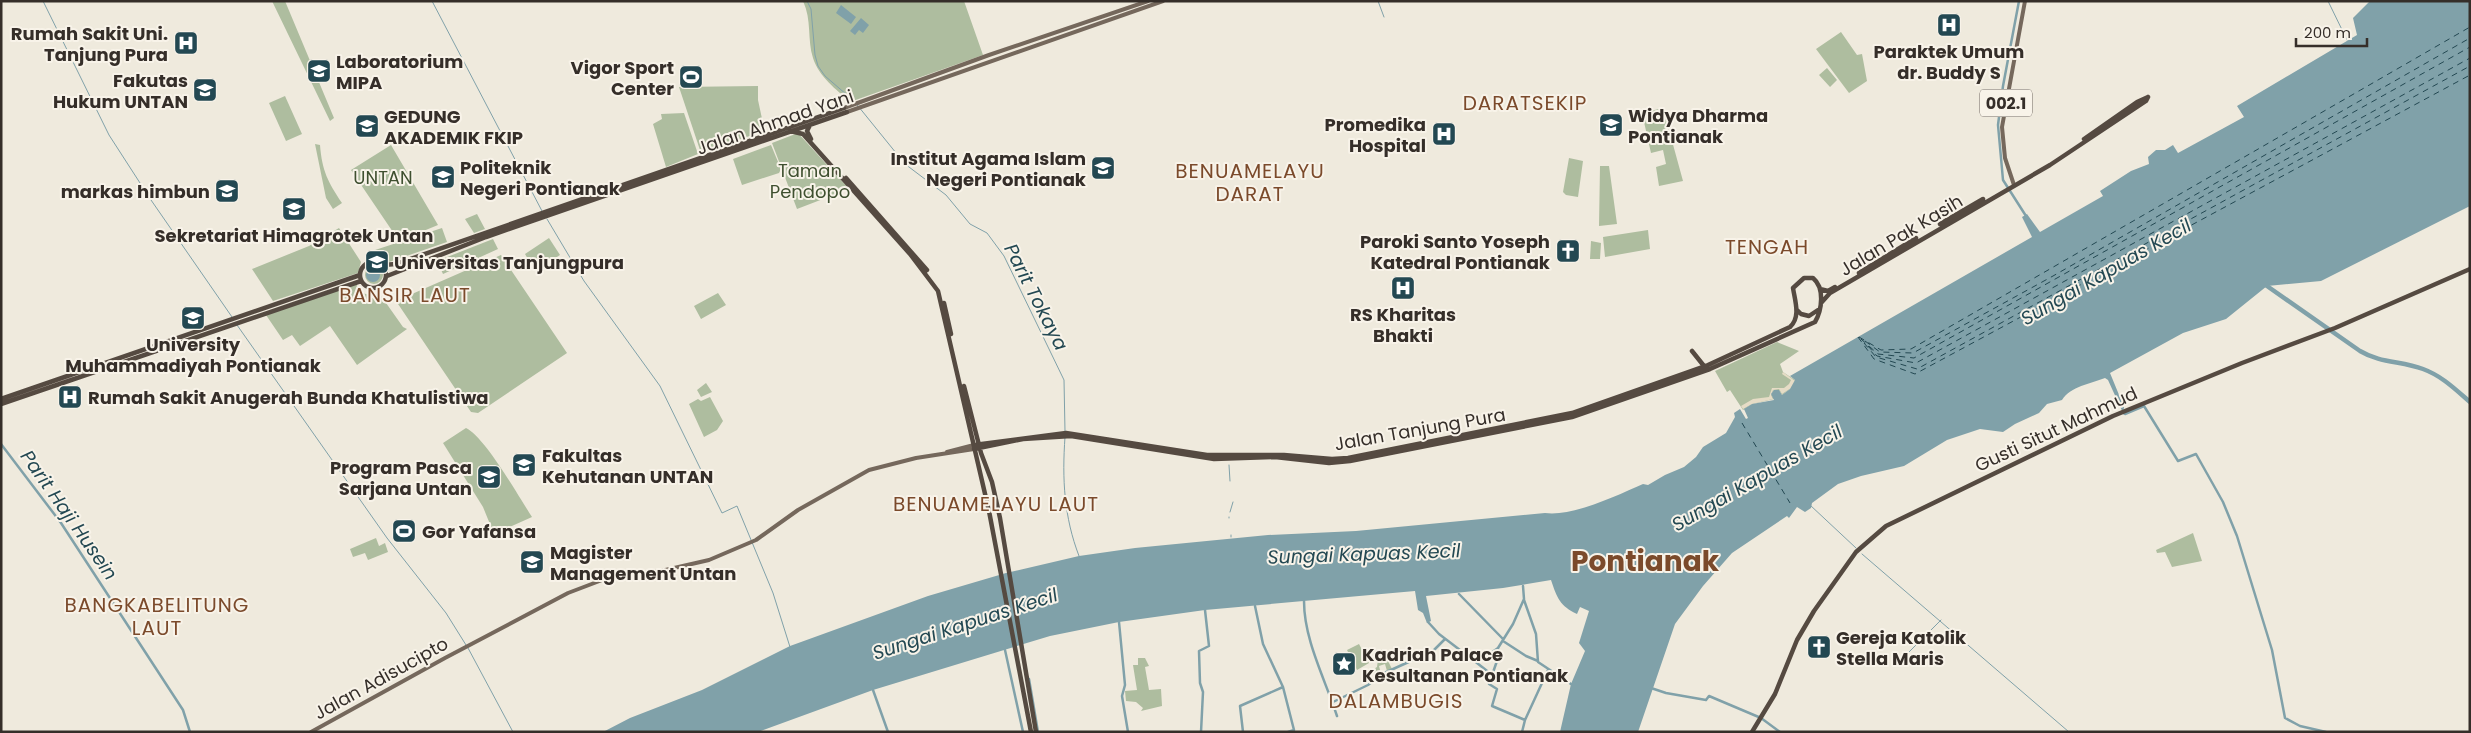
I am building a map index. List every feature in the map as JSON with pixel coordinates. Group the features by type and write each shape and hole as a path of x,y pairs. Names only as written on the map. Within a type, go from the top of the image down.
{"highway":[{"path":"2148,98 2079,146 2025,180 2012,185 2078,144 2137,102 2148,98"},
{"name":"Jalan Ahmad Yani","path":"382,265 396,264 545,215 810,124 845,110"},
{"name":"Jalan Ahmad Yani","path":"387,276 396,270 545,215 845,110"},
{"path":"810,124 807,130 808,136 937,284 977,446 1032,731"},
{"path":"790,131 801,133 823,154"},
{"name":"Jalan Pak Kasih","path":"1820,290 1828,291 1843,283 2012,185"},
{"name":"Jalan Pak Kasih","path":"1794,327 1815,322 1820,306 1830,293 1971,208"},
{"path":"234,321 360,275 367,263 376,262 382,265 387,276 384,284 378,288 366,286 361,281 360,275"},
{"name":"Gusti Situt Mahmud","path":"1752,732 1775,694 1806,624 1856,552 1889,524 2118,414 2324,333 2470,270"},
{"path":"1794,327 1796,309 1793,288 1797,283 1810,277 1817,282 1820,290 1820,306 1814,315 1809,316 1801,314 1796,309"},
{"path":"1,404 212,328 361,281"},
{"name":"Jalan Tanjung Pura","path":"1400,449 1572,413 1713,363 1794,327"},
{"name":"Jalan Tanjung Pura","path":"977,446 1061,434 1206,455 1335,459 1572,417 1710,369 1775,341 1794,327"},
{"path":"1692,351 1704,366"},
{"path":"1,399 50,385"},
{"path":"977,446 1000,518 1035,725 1032,731"}],"main road":[{"name":"Jalan Ahmad Yani","path":"845,110 1076,25 1148,1"},
{"name":"Jalan Ahmad Yani","path":"945,74 1163,1"},
{"name":"002.1","path":"2012,185 2005,158 2002,133 2025,1"},
{"path":"1076,25 1078,31"},
{"name":"Jalan Adisucipto","path":"311,732 464,648 568,594 605,579 692,565 750,544 798,510 869,470 977,446"}],"green space":[{"path":"272,1 285,1 334,118 330,121"},
{"path":"803,1 964,1 983,55 850,102 828,82 816,65 811,51 808,15"},
{"path":"1841,32 1857,55 1862,54 1867,81 1849,93 1816,49"},
{"path":"1827,68 1837,80 1830,87 1819,75"},
{"path":"758,86 758,100 764,128 761,132 701,153 679,87"},
{"path":"285,96 302,134 286,141 269,103"},
{"path":"1663,108 1683,181 1659,186 1656,167 1666,164 1663,150 1651,153 1642,113"},
{"path":"684,113 698,154 666,167 653,124 662,119 661,114"},
{"name":"Taman Pendopo","path":"798,133 849,189 797,209 772,143"},
{"path":"315,144 320,145 326,176 342,203 333,209 326,198"},
{"name":"UNTAN","path":"391,145 438,225 399,241 351,170"},
{"path":"771,145 781,169 779,173 742,185 733,159"},
{"path":"1569,158 1583,161 1578,197 1566,195 1563,192"},
{"path":"1600,166 1609,166 1617,224 1599,226"},
{"path":"477,214 485,229 474,233 465,219"},
{"path":"339,228 361,262 358,273 273,301 252,269 309,246"},
{"path":"442,228 447,242 389,262 378,256 368,256 366,253"},
{"path":"1648,230 1650,249 1605,257 1603,237"},
{"path":"549,238 560,255 535,271 525,254"},
{"path":"493,239 498,249 443,274 437,261"},
{"path":"1591,241 1601,243 1600,259 1590,259"},
{"path":"501,255 567,353 478,413 471,412 396,301"},
{"path":"374,266 380,269 383,275 380,281 374,284 368,281 365,275 368,269"},
{"path":"356,284 362,293 370,295 379,293 403,327 407,329 357,365 330,326 300,346 292,335 283,340 266,315"},
{"path":"718,293 726,305 701,319 694,306"},
{"path":"1777,342 1799,351 1780,364 1783,372 1795,380 1790,389 1782,395 1779,390 1774,390 1771,394 1774,399 1752,404 1743,410 1730,390 1727,392 1715,371"},
{"path":"706,383 712,392 701,397 697,390"},
{"path":"710,397 723,421 717,430 704,437 689,404 698,399 701,401"},
{"path":"466,428 474,434 492,455 532,517 494,534 483,507 443,443"},
{"path":"2193,533 2202,561 2172,567 2165,552 2157,553 2156,550"},
{"path":"376,538 379,546 385,543 388,552 368,560 365,553 353,557 350,549"},
{"path":"1359,644 1369,663 1357,670 1347,650"},
{"path":"1382,649 1392,669 1387,671 1385,664 1379,666 1381,674 1376,678 1372,670 1377,667 1378,659 1375,653"},
{"path":"1138,658 1145,658 1149,666 1145,667 1149,690 1161,689 1162,706 1141,711 1143,708 1136,702 1126,701 1125,691 1137,690 1133,665 1138,665"}],"shaded area":[{"path":"1783,372 1795,381 1791,388 1782,394 1779,389 1773,390 1771,395 1773,399 1752,404 1743,409 1741,406 1753,399 1769,397 1772,388 1784,388 1789,384 1791,380 1782,374"}],"water":[{"name":"Sungai Kapuas Kecil","path":"2370,1 2470,1 2470,206 2321,281 2267,286 2226,319 2183,333 2110,373 2124,407 2123,413 2108,380 2105,378 2076,388 2062,400 2047,404 2039,413 2003,432 1980,429 1947,440 1904,466 1861,476 1838,484 1812,503 1811,508 1805,512 1797,507 1789,518 1787,516 1732,553 1703,586 1675,624 1638,732 1560,732 1571,684 1585,651 1579,643 1589,611 1580,607 1577,614 1567,608 1557,597 1551,580 1503,588 1426,596 1431,621 1427,623 1423,613 1418,610 1415,591 1205,610 1119,622 1050,636 873,690 758,732 603,732 630,718 702,690 790,646 928,596 1006,573 1079,556 1135,548 1268,535 1356,531 1568,512 1595,504 1643,484 1648,485 1684,467 1696,457 1703,447 1726,433 1735,417 1734,413 1740,409 1746,419 1748,418 1744,409 1752,404 1774,400 1771,394 1774,390 1779,390 1782,395 1790,389 1795,380 1790,376 2032,237 2022,217 2027,214 2040,232 2103,196 2100,191 2131,171 2149,164 2148,157 2156,150 2165,150 2173,145 2178,153 2244,117 2237,106 2357,35 2353,18"},
{"path":"841,5 856,17 851,24 836,13"},
{"path":"861,18 869,25 863,33 859,30 855,35 850,31"},
{"path":"370,268 376,268 380,275 376,282 370,282 366,278 366,272"}],"waterway":[{"path":"43,1 109,135 151,200 232,317"},
{"path":"432,1 542,211"},
{"name":"Parit Tokaya","path":"807,1 811,9 815,55 818,66 825,76 854,101 905,164 946,195 970,224 987,233 1004,256 1064,380 1065,431"},
{"path":"1378,1 1384,17"},
{"path":"2019,1 2003,86 1998,125 2003,180 2026,216"},
{"path":"2328,1 2347,40"},
{"path":"547,219 584,281 660,386 722,513 737,506 773,593 790,647"},
{"path":"2267,286 2360,351 2375,358 2415,366 2430,372 2448,383 2470,402"},
{"path":"237,325 387,538 446,613 466,645"},
{"path":"2123,413 2125,414 2144,406 2178,461 2196,454 2223,502 2237,536 2272,650 2285,718 2300,726 2326,732"},
{"name":"Parit Tokaya","path":"1065,437 1065,498 1070,527 1079,556"},
{"name":"Parit Haji Husein","path":"1,444 61,523 183,710 190,732"},
{"path":"1229,465 1230,481"},
{"path":"1230,512 1233,502"},
{"path":"1810,505 1856,548"},
{"path":"1862,554 2069,732"},
{"path":"1523,586 1524,599 1513,624 1498,648 1498,658 1489,684 1497,689 1492,706 1525,720"},
{"path":"1459,594 1503,639"},
{"path":"1524,600 1536,634 1538,662 1571,684"},
{"path":"1304,601 1307,630 1311,645 1337,716"},
{"path":"1243,732 1240,706 1283,687 1263,644 1255,606"},
{"path":"1201,732 1203,692 1200,683 1199,651 1209,646 1205,610"},
{"path":"1906,655 1941,620"},
{"path":"1119,622 1125,685 1122,696 1128,732"},
{"path":"1428,622 1439,634 1477,663 1498,648"},
{"path":"1333,702 1368,685 1382,674 1433,651 1445,639"},
{"path":"1503,641 1526,656 1538,661"},
{"path":"468,648 513,732"},
{"path":"1005,650 1023,732"},
{"path":"1477,663 1491,674"},
{"path":"1522,732 1525,720 1548,670"},
{"path":"1029,679 1038,732"},
{"path":"1283,687 1294,730 1288,732"},
{"path":"1651,688 1666,693 1706,700 1709,696 1761,718 1780,732"},
{"path":"873,690 888,732"}],"ferry route":[{"path":"1859,337 1881,350 1911,349 2470,27"},
{"path":"1865,341 1880,352 1913,353 2053,276 2470,38"},
{"path":"1861,339 1878,354 1914,358 2470,47"},
{"path":"1868,346 1877,356 1916,363 2470,58"},
{"path":"1864,343 1876,357 1917,369 2470,66"},
{"path":"1858,337 1874,359 1915,374 2470,75"},
{"path":"1742,423 1790,503"}],"place":[{"name":"Paraktek Umum dr. Buddy S","path":"1949,25"},
{"name":"Rumah Sakit Uni. Tanjung Pura","path":"186,43"},
{"name":"Laboratorium MIPA","path":"319,71"},
{"name":"Vigor Sport Center","path":"691,77"},
{"name":"Fakutas Hukum UNTAN","path":"205,90"},
{"name":"Widya Dharma Pontianak","path":"1611,125"},
{"name":"GEDUNG AKADEMIK FKIP","path":"367,126"},
{"name":"Promedika Hospital","path":"1444,134"},
{"name":"Institut Agama Islam Negeri Pontianak","path":"1103,168"},
{"name":"Politeknik Negeri Pontianak","path":"443,177"},
{"name":"markas himbun","path":"227,191"},
{"name":"Sekretariat Himagrotek Untan","path":"294,209"},
{"name":"Paroki Santo Yoseph Katedral Pontianak","path":"1568,251"},
{"name":"Universitas Tanjungpura","path":"377,262"},
{"name":"RS Kharitas Bhakti","path":"1403,288"},
{"name":"University Muhammadiyah Pontianak","path":"193,318"},
{"name":"Rumah Sakit Anugerah Bunda Khatulistiwa","path":"70,397"},
{"name":"Fakultas Kehutanan UNTAN","path":"524,465"},
{"name":"Program Pasca Sarjana Untan","path":"489,477"},
{"name":"Gor Yafansa","path":"404,531"},
{"name":"Magister Management Untan","path":"532,562"},
{"name":"Gereja Katolik Stella Maris","path":"1819,647"},
{"name":"Kadriah Palace Kesultanan Pontianak","path":"1344,664"}],"district":[{"name":"DARATSEKIP","path":"1525,103"},
{"name":"BENUAMELAYU DARAT","path":"1250,182"},
{"name":"TENGAH","path":"1767,247"},
{"name":"BANSIR LAUT","path":"405,295"},
{"name":"BENUAMELAYU LAUT","path":"996,504"},
{"name":"Pontianak","path":"1645,561"},
{"name":"BANGKABELITUNG LAUT","path":"157,616"},
{"name":"DALAMBUGIS","path":"1396,701"}]}
